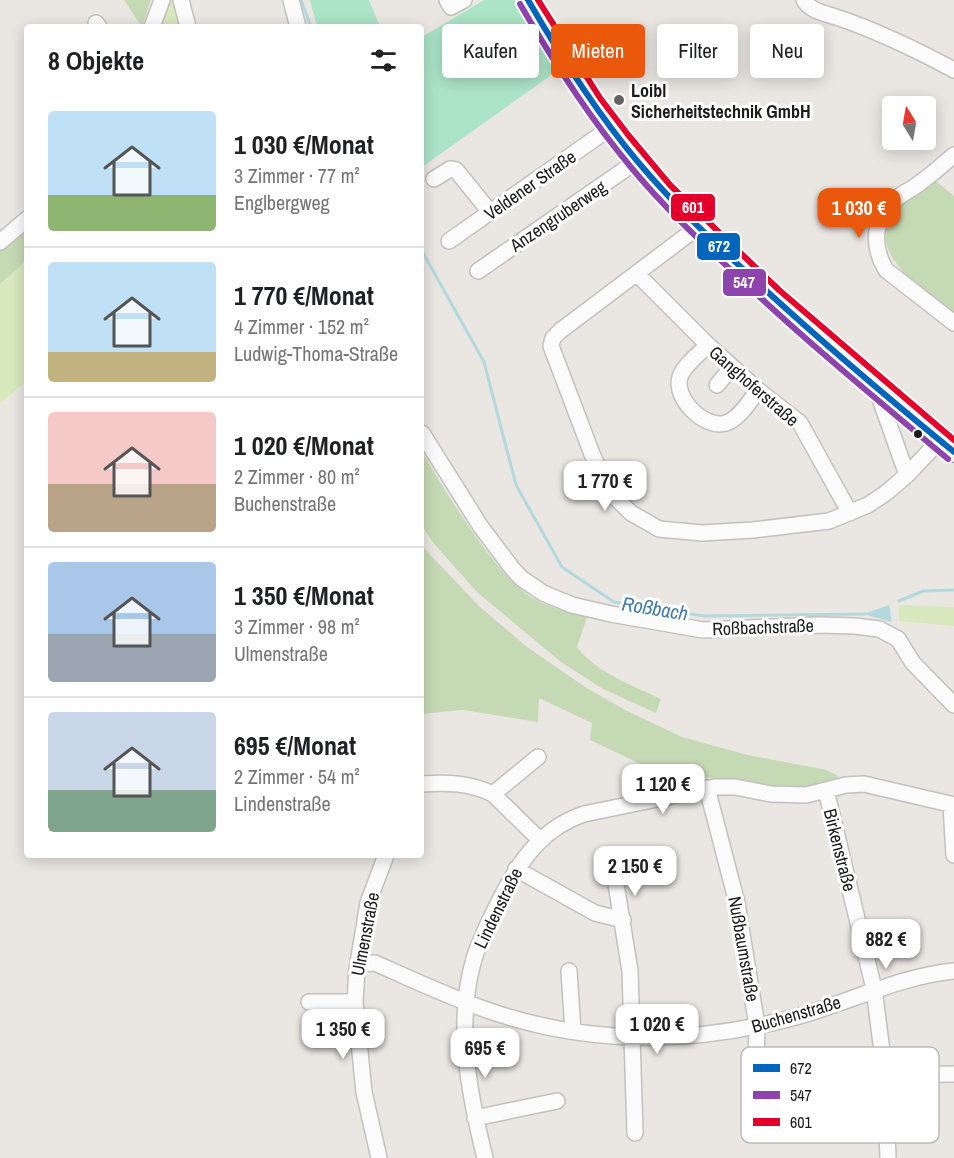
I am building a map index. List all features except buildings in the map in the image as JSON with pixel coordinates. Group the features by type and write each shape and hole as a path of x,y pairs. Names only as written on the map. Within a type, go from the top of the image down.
{"main road":[{"path":"528,0 569,71 610,128 637,162 698,227 814,335 947,446"}],"street":[{"path":"153,24 162,0"},
{"path":"181,0 187,24"},
{"path":"291,0 297,24"},
{"path":"447,0 451,7 464,0"},
{"path":"804,0 813,9 873,29 954,70"},
{"name":"Veldener Straße","path":"449,241 610,128"},
{"path":"954,154 920,184 895,200 880,219 875,236 881,262 886,270 954,323"},
{"name":"Anzengruberweg","path":"478,271 637,162"},
{"path":"434,179 450,170 456,170 490,212"},
{"path":"3,233 24,221"},
{"path":"698,227 560,331 551,341 592,454 609,491 618,502 631,513 659,529 702,533 753,530 829,521 886,494 907,475 947,446"},
{"name":"Ganghoferstraße","path":"637,274 732,367 800,423 850,513"},
{"path":"708,345 679,378 678,386 681,395 695,411 709,422 727,423 758,390"},
{"path":"717,385 732,367"},
{"path":"876,388 907,475"},
{"name":"Roßbachstraße","path":"424,436 471,512 521,578 543,593 572,605 703,630 807,625 879,629 898,639 913,663 954,705"},
{"path":"493,794 538,757"},
{"path":"424,785 461,784 493,794 540,840"},
{"name":"Lindenstraße","path":"484,1158 468,1069 466,1002 469,980 481,941 516,869 540,840 566,822 584,814 724,786 771,794 806,795 846,785 864,784 952,805"},
{"name":"Nußbaumstraße","path":"707,788 737,903 757,1026 756,1047"},
{"name":"Birkenstraße","path":"826,790 874,989 881,1047"},
{"path":"952,805 954,855"},
{"name":"Ulmenstraße","path":"378,1158 364,1092 355,1002 356,975 368,903 385,858"},
{"path":"516,869 596,913 622,920"},
{"path":"615,878 630,972 634,1038 635,1134"},
{"name":"Buchenstraße","path":"359,964 375,963 466,1002 513,1017 573,1031 609,1037 634,1038 699,1036 757,1026 826,1008 874,989 922,976 954,971"},
{"path":"569,970 573,1031"},
{"path":"309,1002 355,1002"},
{"path":"939,1074 954,1074"},
{"path":"475,1118 557,1101"},
{"name":"Birkenstraße","path":"887,1143 888,1158"}],"green space":[{"path":"124,0 151,0 143,24 140,24"},
{"path":"165,0 177,0 181,24 159,24"},
{"path":"310,0 369,0 379,24 316,24"},
{"path":"484,0 514,0 529,24 444,24"},
{"path":"442,25 442,78 539,78 539,41 551,61 551,75 424,166 424,36"},
{"path":"936,181 954,196 954,313 903,271 893,258 887,244 886,230 893,215 907,201"},
{"path":"24,230 24,263 0,284 0,250"},
{"path":"24,263 24,383 0,403 0,284"},
{"path":"424,455 472,532 503,572 534,599 587,617 577,647 594,664 605,671 661,699 656,713 603,689 561,662 478,593 435,545 424,529"},
{"path":"424,548 480,607 527,647 585,687 627,711 682,737 748,755 827,770 838,776 839,781 833,784 784,791 699,775 688,779 688,786 655,794 647,767 590,740 592,723 539,698 538,722 463,710 424,714"},
{"path":"899,605 954,607 954,626 899,621"}],"water":[{"path":"889,605 892,622 863,614"}],"waterway":[{"name":"Roßbach","path":"301,0 310,24"},
{"name":"Roßbach","path":"424,255 484,362 516,485 562,567 614,602 704,616 865,614"},
{"name":"Roßbach","path":"899,601 923,591 954,590"}],"transit line":[{"name":"672","path":"528,0 593,104 638,162 667,194 713,241 784,307 954,452"},
{"name":"601","path":"538,0 600,98 670,185 779,290 954,440"},
{"name":"547","path":"520,4 585,108 630,166 666,207 785,320 948,459"}],"place":[{"name":"Loibl Sicherheitstechnik GmbH","path":"619,100"}]}
